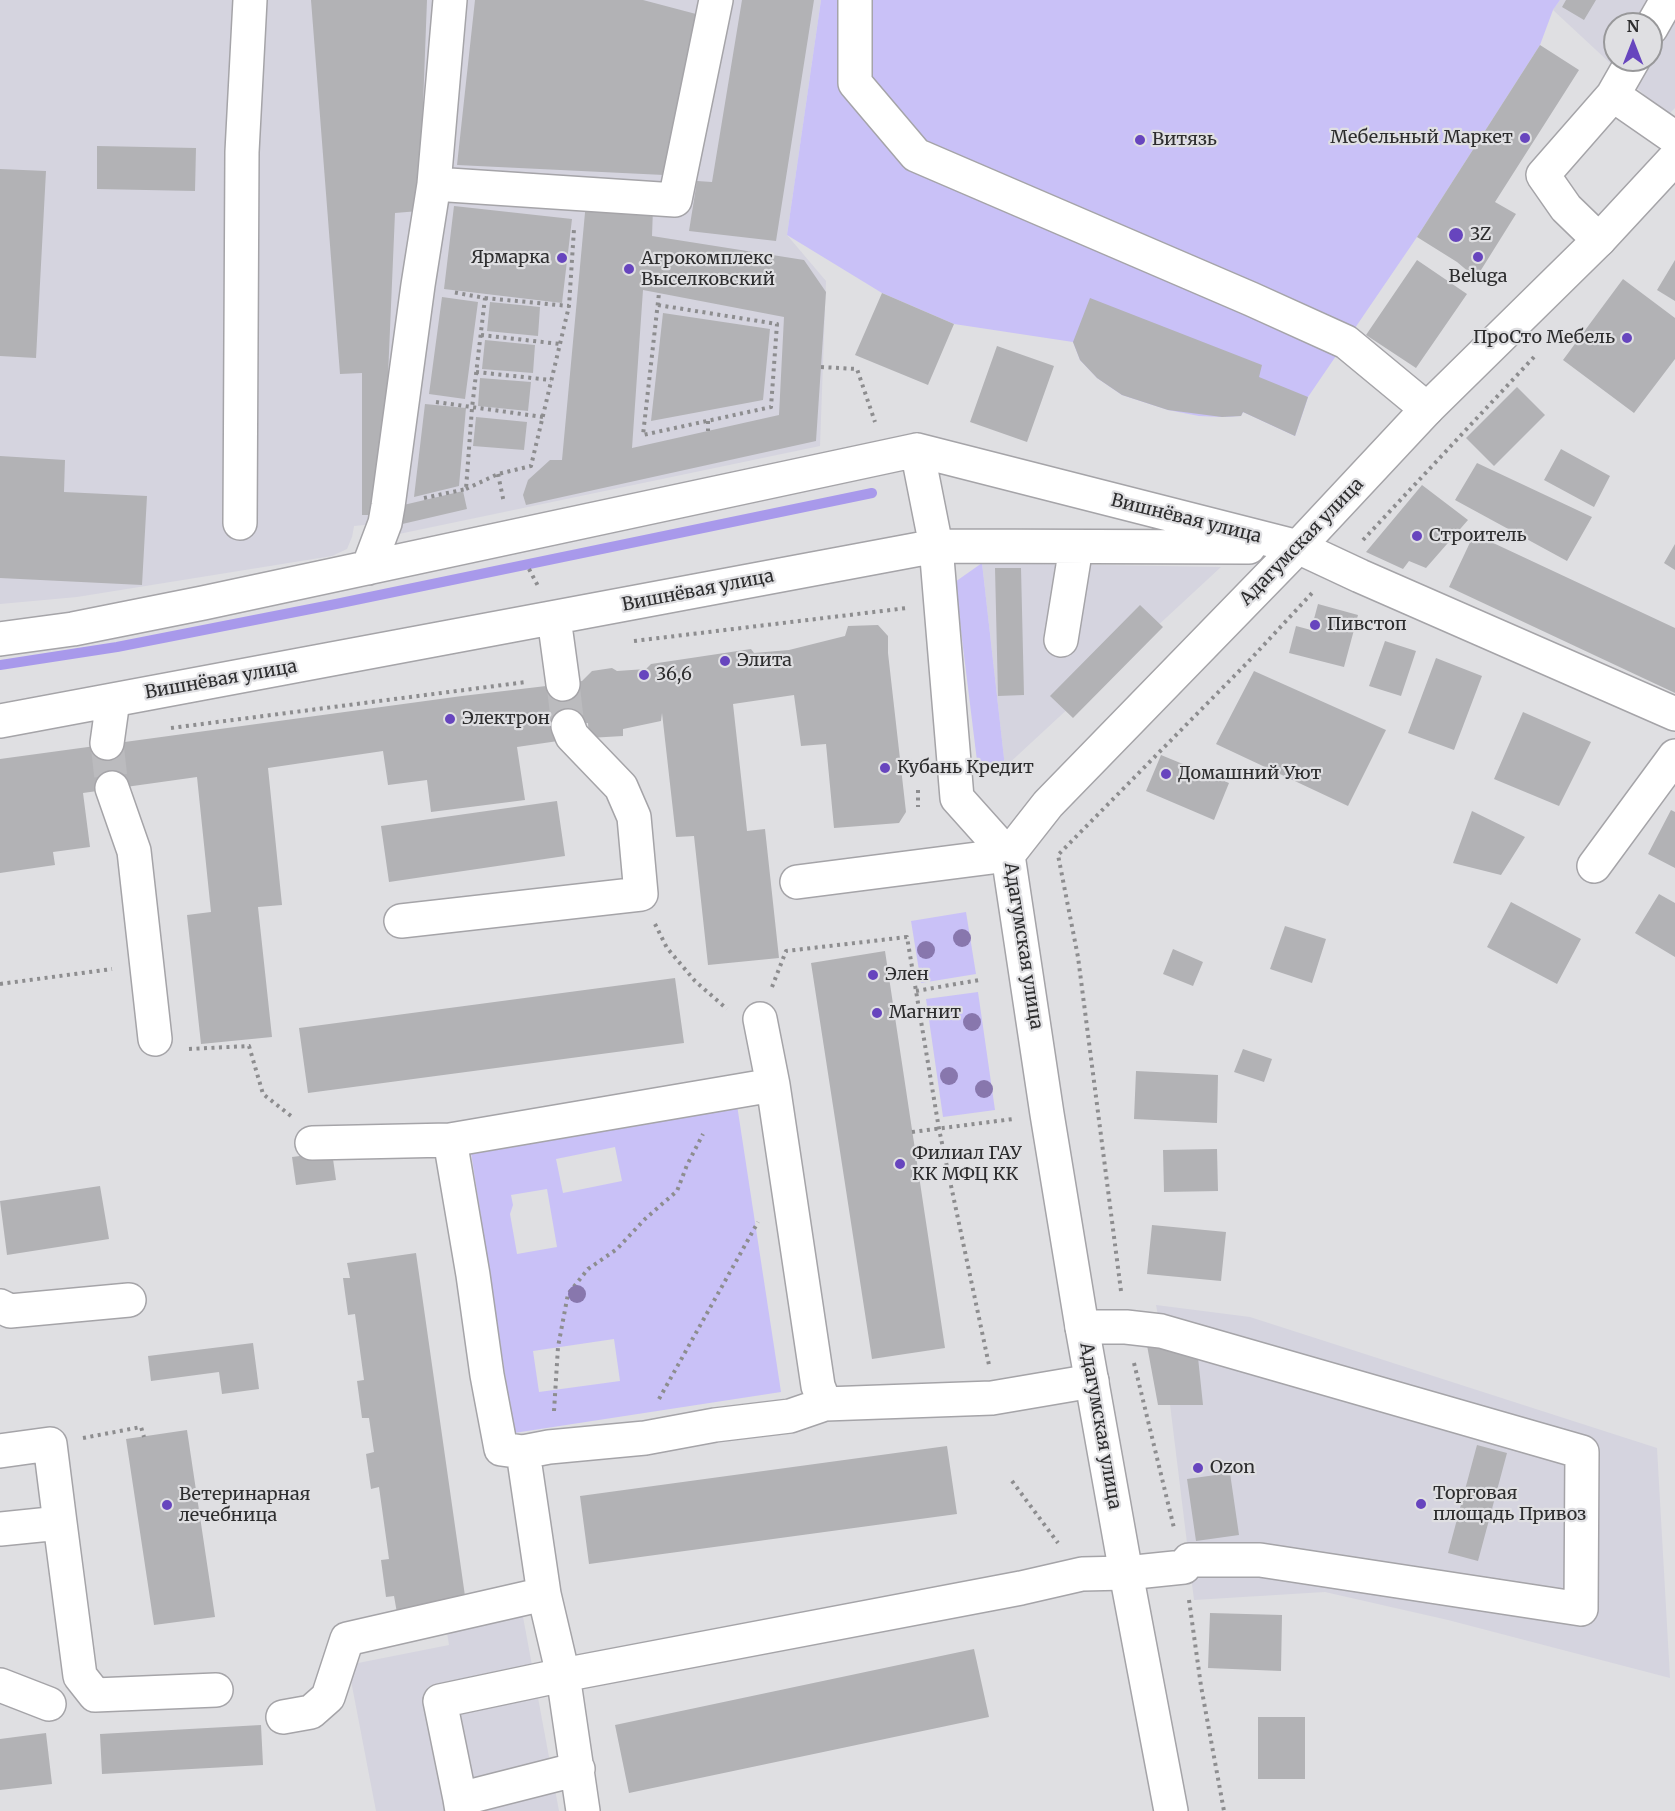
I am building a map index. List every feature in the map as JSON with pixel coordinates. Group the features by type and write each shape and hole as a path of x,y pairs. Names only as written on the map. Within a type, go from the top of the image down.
{"street":[{"path":"240,523 242,152 250,0"},
{"path":"368,568 388,506 434,184 450,0"},
{"path":"434,184 675,200 717,0"},
{"path":"855,0 855,83 916,155 1346,342 1427,409"},
{"path":"1599,240 1566,208 1543,175 1613,95 1626,72"},
{"path":"1613,95 1675,138"},
{"name":"Адагумская улица","path":"1171,1811 1082,1327 1008,855 1048,804 1298,547 1427,409 1599,240 1675,158"},
{"path":"917,450 936,546 957,798 1008,855"},
{"name":"Вишнёвая улица","path":"0,639 73,629 917,450 1298,547"},
{"name":"Вишнёвая улица","path":"0,721 936,546 1298,547"},
{"path":"1062,640 1076,547"},
{"path":"1298,547 1675,714"},
{"path":"554,618 563,684"},
{"path":"107,743 113,700"},
{"path":"401,921 641,894 634,817 621,786 572,736 568,726"},
{"path":"1594,866 1675,756"},
{"path":"112,788 134,851 155,1039"},
{"path":"798,882 1008,855"},
{"path":"762,1030 773,1085 818,1386 825,1404"},
{"path":"312,1143 450,1140 773,1085"},
{"path":"450,1140 501,1449 536,1450 645,1438 715,1425 790,1416 825,1404 992,1398 1092,1381"},
{"path":"0,1306 10,1311 129,1300"},
{"path":"578,1769 461,1805 440,1701 563,1675 1021,1588 1082,1574 1126,1573 1184,1567 1189,1560 1260,1560 1581,1610 1582,1452 1161,1331 1125,1327 1082,1327"},
{"path":"0,1451 50,1444 80,1676 95,1695 216,1690"},
{"path":"536,1450 544,1594 563,1675 583,1811"},
{"path":"0,1529 60,1523"},
{"path":"283,1717 311,1712 328,1697 347,1639 544,1594"},
{"path":"0,1685 49,1704"}],"path":[{"path":"388,506 466,489 498,474 531,466 569,306 576,194"},
{"path":"418,285 485,298 569,306"},
{"path":"658,304 777,324 771,407 643,435 659,294"},
{"path":"466,489 472,408 485,298"},
{"path":"481,334 560,344"},
{"path":"1224,1811 1201,1686 1184,1567 1125,1327 1078,957 1058,855 1247,663 1540,350"},
{"path":"774,365 782,366"},
{"path":"821,367 857,369 876,426"},
{"path":"476,372 551,380"},
{"path":"403,396 543,417"},
{"path":"708,421 708,431"},
{"path":"513,537 554,618"},
{"path":"641,894 667,948 695,981 762,1030 786,951 907,937 939,1129 991,1375"},
{"path":"0,984 147,964"},
{"path":"916,991 979,980"},
{"path":"155,1039 174,1050 249,1046 263,1094 296,1120 312,1143"},
{"path":"912,1132 1047,1114"},
{"path":"536,1450 553,1427 558,1347 568,1294 588,1269 617,1249 677,1191 702,1135 711,1129"},
{"path":"645,1438 645,1423 760,1217"},
{"path":"50,1444 141,1427 144,1437"},
{"path":"1012,1481 1082,1574"}],"shaded area":[{"path":"0,0 821,0 787,235 826,281 820,446 394,535 384,523 354,526 347,549 332,556 77,597 0,604"},
{"name":"Витязь","path":"821,0 1560,0 1553,10 1540,45 1417,237 1308,397 1295,436 1243,412 1241,416 1199,416 1168,410 1122,395 1097,378 1080,360 1073,342 954,324 882,293 787,235"},
{"path":"1560,0 1675,0 1675,108 1667,116 1620,72 1663,72 1663,12 1603,12 1603,56 1553,10"},
{"path":"982,563 1221,567 1005,767"},
{"path":"982,563 1005,767 977,761 955,582"},
{"path":"966,912 976,974 921,983 911,921"},
{"path":"978,992 995,1110 943,1117 926,999"},
{"path":"737,1105 781,1392 514,1433 470,1146","holes":["615,1147 622,1181 563,1193 556,1159","547,1189 557,1247 517,1254 510,1214 513,1205 511,1195","614,1339 620,1381 539,1392 533,1351"]},
{"name":"Торговая площадь Привоз","path":"1156,1305 1250,1317 1657,1448 1670,1678 1448,1620 1325,1592 1194,1600"},
{"path":"521,1606 559,1811 376,1811 348,1665 449,1645 445,1620"}],"building":[{"path":"311,0 427,0 419,211 395,213 382,515 362,515 362,373 340,374"},
{"path":"475,0 643,0 696,14 664,175 457,165"},
{"path":"742,0 814,0 776,241 689,231 697,181 712,182"},
{"path":"1566,0 1596,0 1584,20 1562,7"},
{"path":"1540,45 1579,70 1495,202 1516,214 1476,278 1457,262 1417,237"},
{"path":"97,146 196,148 195,191 97,189"},
{"path":"0,169 46,171 36,358 0,356"},
{"path":"586,202 653,208 652,236 804,260 826,292 816,441 526,505 523,495 528,480 550,460 562,460","holes":["643,290 784,317 779,415 632,448"]},
{"path":"454,206 572,219 562,303 444,289"},
{"path":"1417,260 1467,294 1416,368 1366,335"},
{"path":"1675,260 1675,301 1657,290"},
{"name":"ПроСто Мебель","path":"1623,279 1675,318 1675,359 1634,413 1563,360"},
{"path":"882,293 954,324 928,385 855,355"},
{"path":"442,297 478,302 465,399 429,394"},
{"path":"1090,298 1262,365 1259,377 1308,397 1295,436 1243,412 1241,416 1222,417 1168,410 1122,395 1097,378 1080,360 1073,342"},
{"path":"490,302 540,307 538,336 487,331"},
{"path":"663,313 770,329 763,400 651,421"},
{"path":"485,340 535,345 533,373 482,369"},
{"path":"997,346 1054,366 1027,442 970,422"},
{"path":"480,378 531,382 528,411 478,406"},
{"path":"1517,387 1545,415 1494,466 1466,438"},
{"path":"425,404 466,408 459,486 414,497"},
{"path":"476,417 527,422 524,450 473,446"},
{"path":"1561,449 1610,476 1594,507 1544,480"},
{"path":"0,456 65,460 64,492 147,496 142,585 0,578"},
{"path":"1477,463 1592,517 1567,561 1455,500"},
{"name":"Строитель","path":"1422,485 1468,520 1426,568 1409,561 1403,569 1366,552"},
{"path":"463,491 467,509 398,525 395,507"},
{"path":"1474,534 1675,628 1675,693 1449,587"},
{"path":"1675,544 1675,570 1664,563"},
{"path":"995,568 1021,568 1024,695 998,696"},
{"path":"1318,604 1358,615 1344,667 1289,653 1296,626 1311,630"},
{"path":"1140,605 1163,627 1073,718 1050,696"},
{"path":"878,625 888,636 906,812 899,823 834,828 826,744 801,746 794,695 733,704 747,831 765,829 779,958 708,965 694,836 676,837 662,713 661,721 623,729 623,736 589,738 588,723 568,726 558,741 517,747 525,800 431,812 427,780 388,785 383,751 268,768 282,905 258,907 272,1037 201,1044 187,915 211,912 197,777 83,793 90,847 53,852 55,865 0,873 0,759 563,684 582,681 592,671 612,668 617,671 646,669 651,664 751,649 754,653 789,650 845,636 848,626"},
{"path":"1385,641 1416,651 1401,696 1369,686"},
{"path":"1436,658 1482,676 1454,750 1408,733"},
{"path":"1254,671 1386,730 1348,806 1216,744"},
{"path":"1523,712 1591,742 1559,806 1494,779"},
{"path":"1161,755 1229,783 1214,820 1146,791"},
{"path":"557,801 565,856 389,882 381,826"},
{"path":"1671,810 1675,812 1675,868 1648,854"},
{"path":"1472,811 1525,837 1501,875 1453,863"},
{"path":"1659,894 1675,903 1675,957 1635,933"},
{"path":"1511,902 1581,939 1557,984 1487,947"},
{"path":"1285,926 1326,939 1312,983 1270,969"},
{"path":"1173,949 1203,962 1193,986 1163,974"},
{"path":"885,951 945,1348 872,1359 811,963"},
{"path":"675,978 684,1043 308,1093 299,1028"},
{"path":"1243,1049 1272,1059 1264,1082 1234,1072"},
{"path":"1136,1071 1218,1075 1217,1123 1134,1119"},
{"path":"1217,1149 1218,1191 1164,1192 1163,1150"},
{"path":"332,1152 336,1180 296,1185 292,1157"},
{"path":"100,1186 109,1239 7,1255 0,1201"},
{"path":"1152,1225 1226,1232 1221,1281 1147,1274"},
{"path":"416,1253 466,1603 397,1613 394,1596 386,1597 381,1560 389,1559 379,1487 371,1489 366,1454 374,1452 369,1418 362,1418 357,1381 364,1380 355,1314 348,1315 343,1278 350,1278 347,1263"},
{"path":"1146,1340 1197,1348 1203,1405 1158,1405"},
{"path":"253,1343 259,1389 222,1394 219,1372 151,1381 148,1356"},
{"name":"Ветеринарная лечебница","path":"187,1430 215,1617 154,1625 126,1439"},
{"path":"1477,1445 1507,1453 1478,1561 1448,1553"},
{"path":"947,1446 957,1514 589,1564 580,1496"},
{"path":"1230,1473 1239,1535 1196,1541 1187,1479"},
{"path":"1210,1613 1282,1615 1281,1671 1208,1668"},
{"path":"974,1649 989,1717 629,1793 615,1725"},
{"path":"1258,1717 1305,1717 1305,1779 1258,1779"},
{"path":"261,1725 263,1765 102,1774 100,1734"},
{"path":"46,1733 52,1784 0,1790 0,1739"}],"waterway":[{"path":"0,665 117,647 336,604 872,493"}],"tunnel":[{"path":"563,684 568,726"},
{"path":"107,743 112,788"}],"place":[{"name":"Мебельный Маркет","path":"1525,138"},
{"name":"Витязь","path":"1140,140"},
{"name":"3Z","path":"1456,235"},
{"name":"Beluga","path":"1478,257"},
{"name":"Ярмарка","path":"562,258"},
{"name":"Агрокомплекс Выселковский","path":"629,269"},
{"name":"ПроСто Мебель","path":"1627,338"},
{"name":"Строитель","path":"1417,536"},
{"name":"Пивстоп","path":"1315,625"},
{"name":"Элита","path":"725,661"},
{"name":"36,6","path":"644,675"},
{"name":"Электрон","path":"450,719"},
{"name":"Кубань Кредит","path":"885,768"},
{"name":"Домашний Уют","path":"1166,774"},
{"name":"Элен","path":"873,975"},
{"name":"Магнит","path":"877,1013"},
{"name":"Филиал ГАУ КК МФЦ КК","path":"900,1164"},
{"name":"Ozon","path":"1198,1468"},
{"name":"Торговая площадь Привоз","path":"1421,1504"},
{"name":"Ветеринарная лечебница","path":"167,1505"}]}
